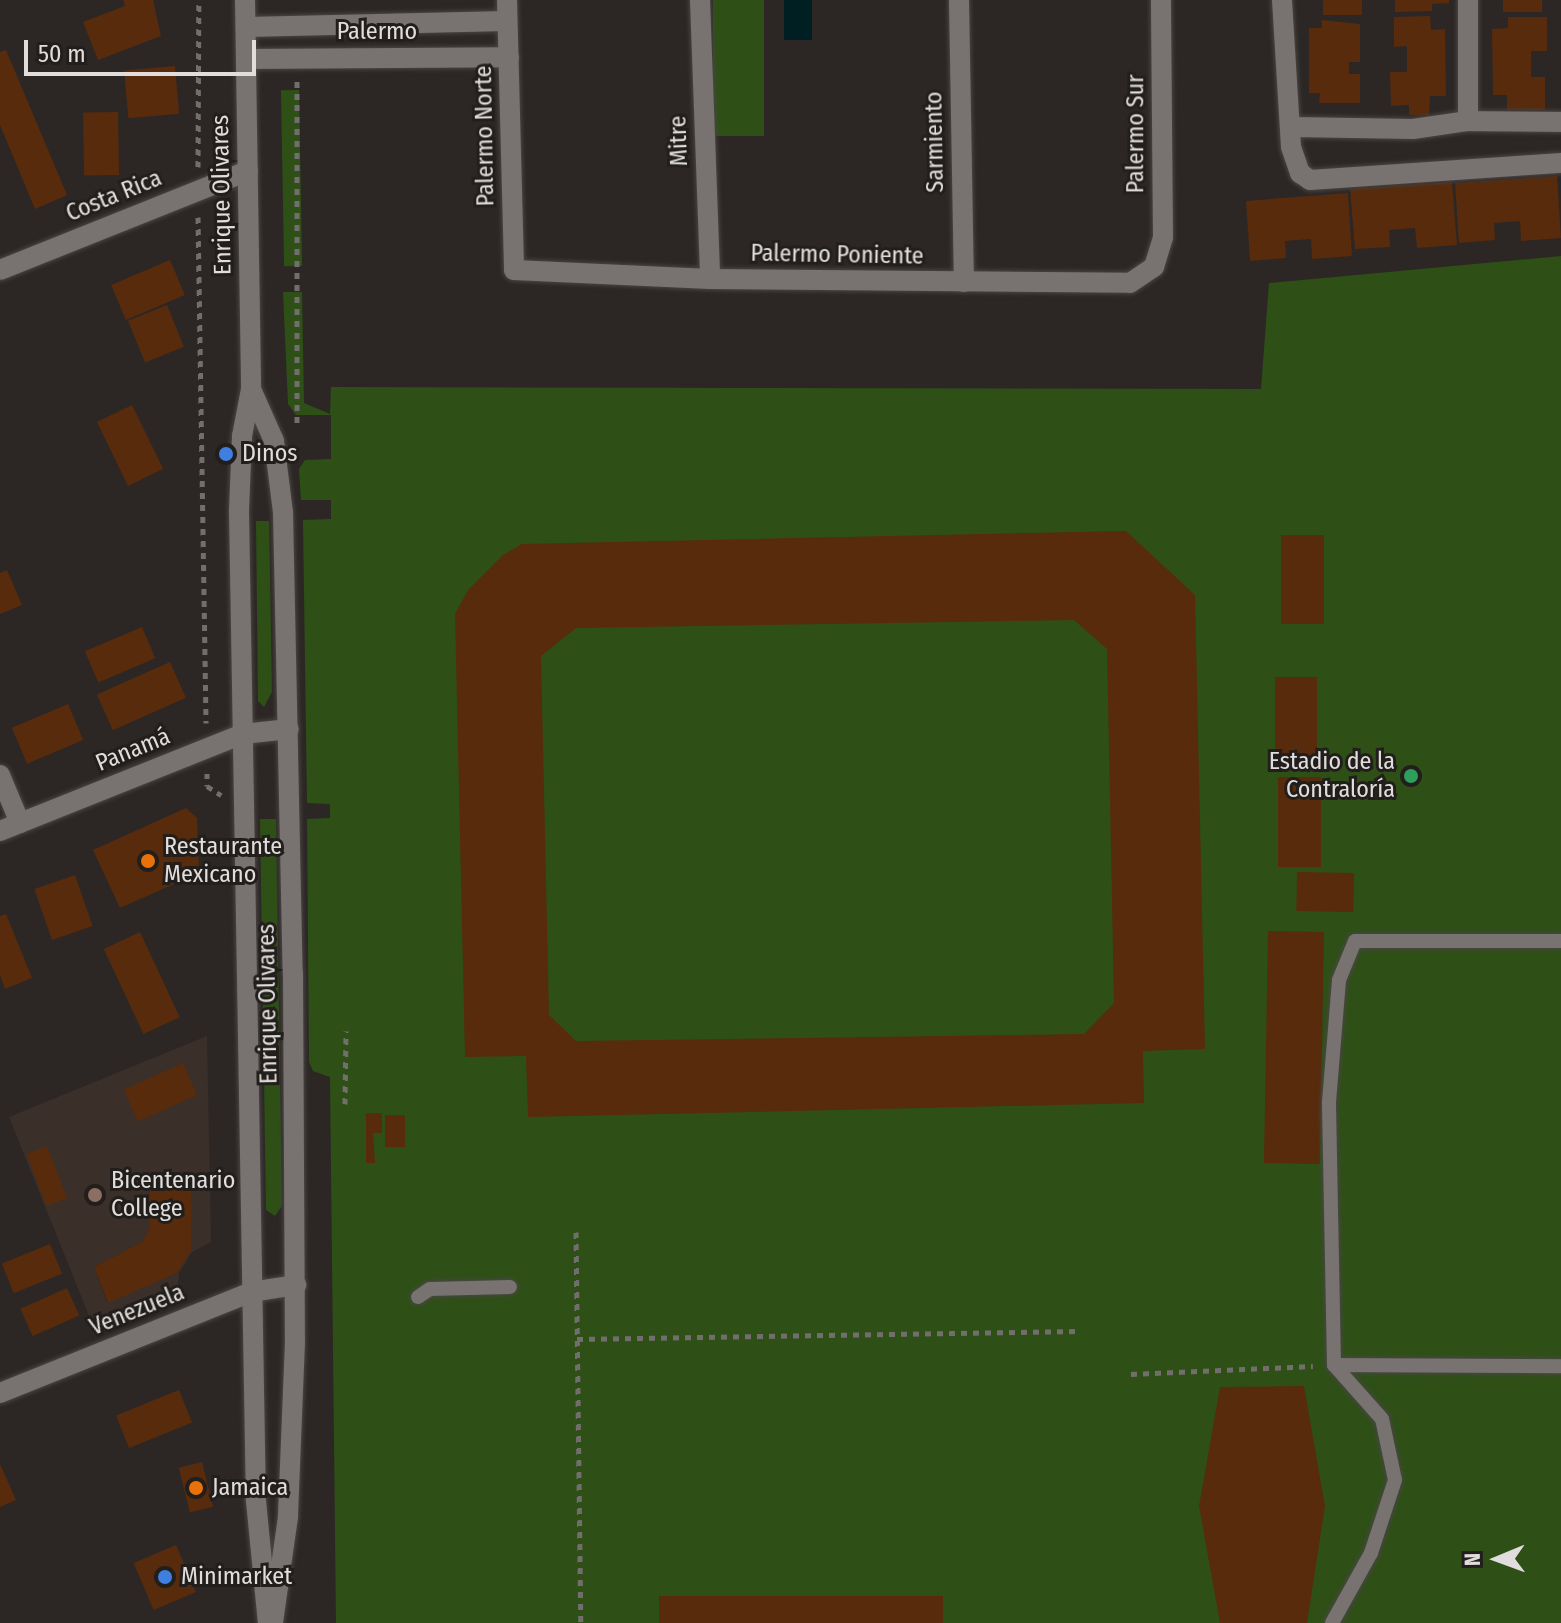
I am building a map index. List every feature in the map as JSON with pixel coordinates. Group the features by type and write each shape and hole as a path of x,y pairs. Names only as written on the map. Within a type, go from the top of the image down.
{"street":[{"name":"Enrique Olivares","path":"245,0 251,389 242,436 239,511 251,1292 256,1501 271,1623"},
{"name":"Mitre","path":"700,0 710,279"},
{"name":"Sarmiento","path":"959,0 964,282"},
{"name":"Palermo Sur","path":"1154,267 1163,237 1161,0"},
{"path":"1282,0 1291,147 1300,173 1329,181 1561,163"},
{"path":"1468,0 1468,121"},
{"name":"Palermo","path":"246,27 507,10"},
{"name":"Palermo Norte","path":"507,10 514,270"},
{"name":"Palermo","path":"246,59 509,57"},
{"path":"1292,127 1413,129 1468,121 1561,122"},
{"name":"Costa Rica","path":"0,270 248,171"},
{"name":"Palermo Poniente","path":"514,270 710,279 1130,283 1154,267"},
{"name":"Enrique Olivares","path":"251,389 274,441 279,471 289,729 296,1285 288,1517 271,1623"},
{"name":"Panamá","path":"0,831 243,734 289,729"},
{"path":"0,775 20,823"},
{"name":"Venezuela","path":"0,1393 251,1292 296,1285"}],"lane":[{"path":"1332,1623 1371,1553 1395,1480 1382,1419 1334,1365 1332,1034 1339,980 1355,941 1561,941"},
{"path":"418,1297 430,1289 510,1287"},
{"path":"1334,1365 1561,1366"}],"path":[{"path":"199,0 198,190 205,714"},
{"path":"297,59 297,441"},
{"path":"345,1104 346,1031"},
{"path":"576,1232 581,1623"},
{"path":"577,1339 1079,1331"},
{"path":"1131,1374 1334,1365"}],"shaded area":[{"name":"Bicentenario College","path":"207,1036 211,1242 192,1252 179,1273 176,1303 96,1333 9,1117","holes":["190,1176 191,1251 177,1273 107,1302 94,1267 143,1241 150,1226 150,1177"]}],"green space":[{"path":"713,0 764,0 764,136 713,136"},
{"path":"281,90 299,90 302,266 284,266"},
{"path":"1561,256 1561,1623 336,1623 330,1077 313,1071 309,1062 307,819 330,818 330,804 307,803 303,520 331,519 331,500 301,500 299,469 305,460 331,459 331,415 296,415 288,404 283,292 302,292 304,403 330,414 331,387 1261,389 1269,283"},
{"path":"256,521 269,521 272,692 264,707 258,701"},
{"path":"260,819 276,819 282,1206 275,1216 266,1210"}],"water":[{"path":"784,0 812,0 812,40 784,40"}],"building":[{"path":"123,0 153,0 161,36 98,60 83,22 125,6"},
{"path":"1323,0 1362,0 1362,15 1323,15"},
{"path":"1395,0 1449,0 1449,3 1432,4 1432,11 1395,12"},
{"path":"1503,0 1542,0 1542,12 1503,12"},
{"path":"1430,16 1431,30 1445,29 1446,96 1430,96 1429,115 1409,115 1409,105 1391,106 1390,72 1407,72 1407,46 1394,47 1394,17"},
{"path":"1508,17 1547,17 1547,51 1531,51 1531,77 1545,77 1545,110 1507,110 1507,95 1493,95 1492,29 1508,28"},
{"path":"1322,20 1360,24 1360,62 1349,62 1349,74 1360,74 1360,103 1319,103 1320,93 1309,93 1309,28 1322,28"},
{"path":"6,50 67,195 35,209 0,125 0,52"},
{"path":"175,66 179,114 128,118 124,70"},
{"path":"118,112 119,175 84,176 83,113"},
{"path":"1557,176 1561,238 1521,241 1520,221 1494,223 1495,240 1459,243 1455,183"},
{"path":"1452,182 1457,245 1417,248 1415,228 1389,230 1390,247 1355,249 1350,189"},
{"path":"1348,193 1352,256 1312,259 1311,239 1285,241 1286,258 1250,261 1246,201"},
{"path":"170,260 185,295 126,320 111,285"},
{"path":"167,305 184,347 145,362 128,321"},
{"path":"132,405 163,469 128,486 97,422"},
{"path":"1126,531 1195,595 1205,1049 1143,1051 1144,1103 528,1117 526,1056 465,1057 455,614 468,590 503,555 522,544","holes":["1074,620 1107,649 1114,1003 1084,1034 576,1041 549,1015 541,656 576,628"]},
{"path":"1281,535 1324,535 1324,624 1281,624"},
{"path":"7,570 22,605 0,614 0,573"},
{"path":"142,627 155,658 98,683 85,651"},
{"path":"170,662 186,698 113,730 97,695"},
{"path":"1275,677 1317,677 1317,766 1275,766"},
{"path":"68,704 83,740 27,764 12,728"},
{"path":"1278,777 1321,777 1321,867 1278,867"},
{"name":"Restaurante Mexicano","path":"186,808 197,818 199,873 120,908 93,850"},
{"path":"1297,872 1354,873 1353,912 1296,911"},
{"path":"75,875 93,926 52,940 34,889"},
{"path":"6,914 32,978 5,989 0,975 0,916"},
{"path":"1268,931 1324,932 1320,1164 1264,1163"},
{"path":"140,932 180,1017 143,1034 104,949"},
{"path":"183,1063 197,1095 138,1121 124,1089"},
{"path":"366,1113 382,1113 382,1133 373,1133 375,1163 366,1163"},
{"path":"385,1115 405,1115 405,1147 385,1147"},
{"path":"47,1146 67,1198 47,1206 26,1154"},
{"path":"150,1176 191,1176 191,1251 177,1273 108,1303 94,1267 143,1241 150,1226"},
{"path":"50,1244 62,1274 14,1293 2,1263"},
{"path":"67,1288 79,1315 33,1336 20,1309"},
{"path":"1304,1386 1325,1506 1307,1623 1220,1623 1199,1506 1220,1387"},
{"path":"179,1390 192,1422 129,1448 116,1415"},
{"name":"Jamaica","path":"202,1462 213,1507 190,1512 179,1468"},
{"path":"0,1464 16,1500 0,1507"},
{"name":"Minimarket","path":"176,1545 196,1592 154,1610 134,1563"},
{"path":"659,1596 943,1596 943,1623 659,1623"}],"place":[{"name":"Dinos","path":"226,454"},
{"name":"Estadio de la Contraloría","path":"1411,776"},
{"name":"Restaurante Mexicano","path":"148,861"},
{"name":"Bicentenario College","path":"95,1195"},
{"name":"Jamaica","path":"196,1488"},
{"name":"Minimarket","path":"165,1577"}]}
